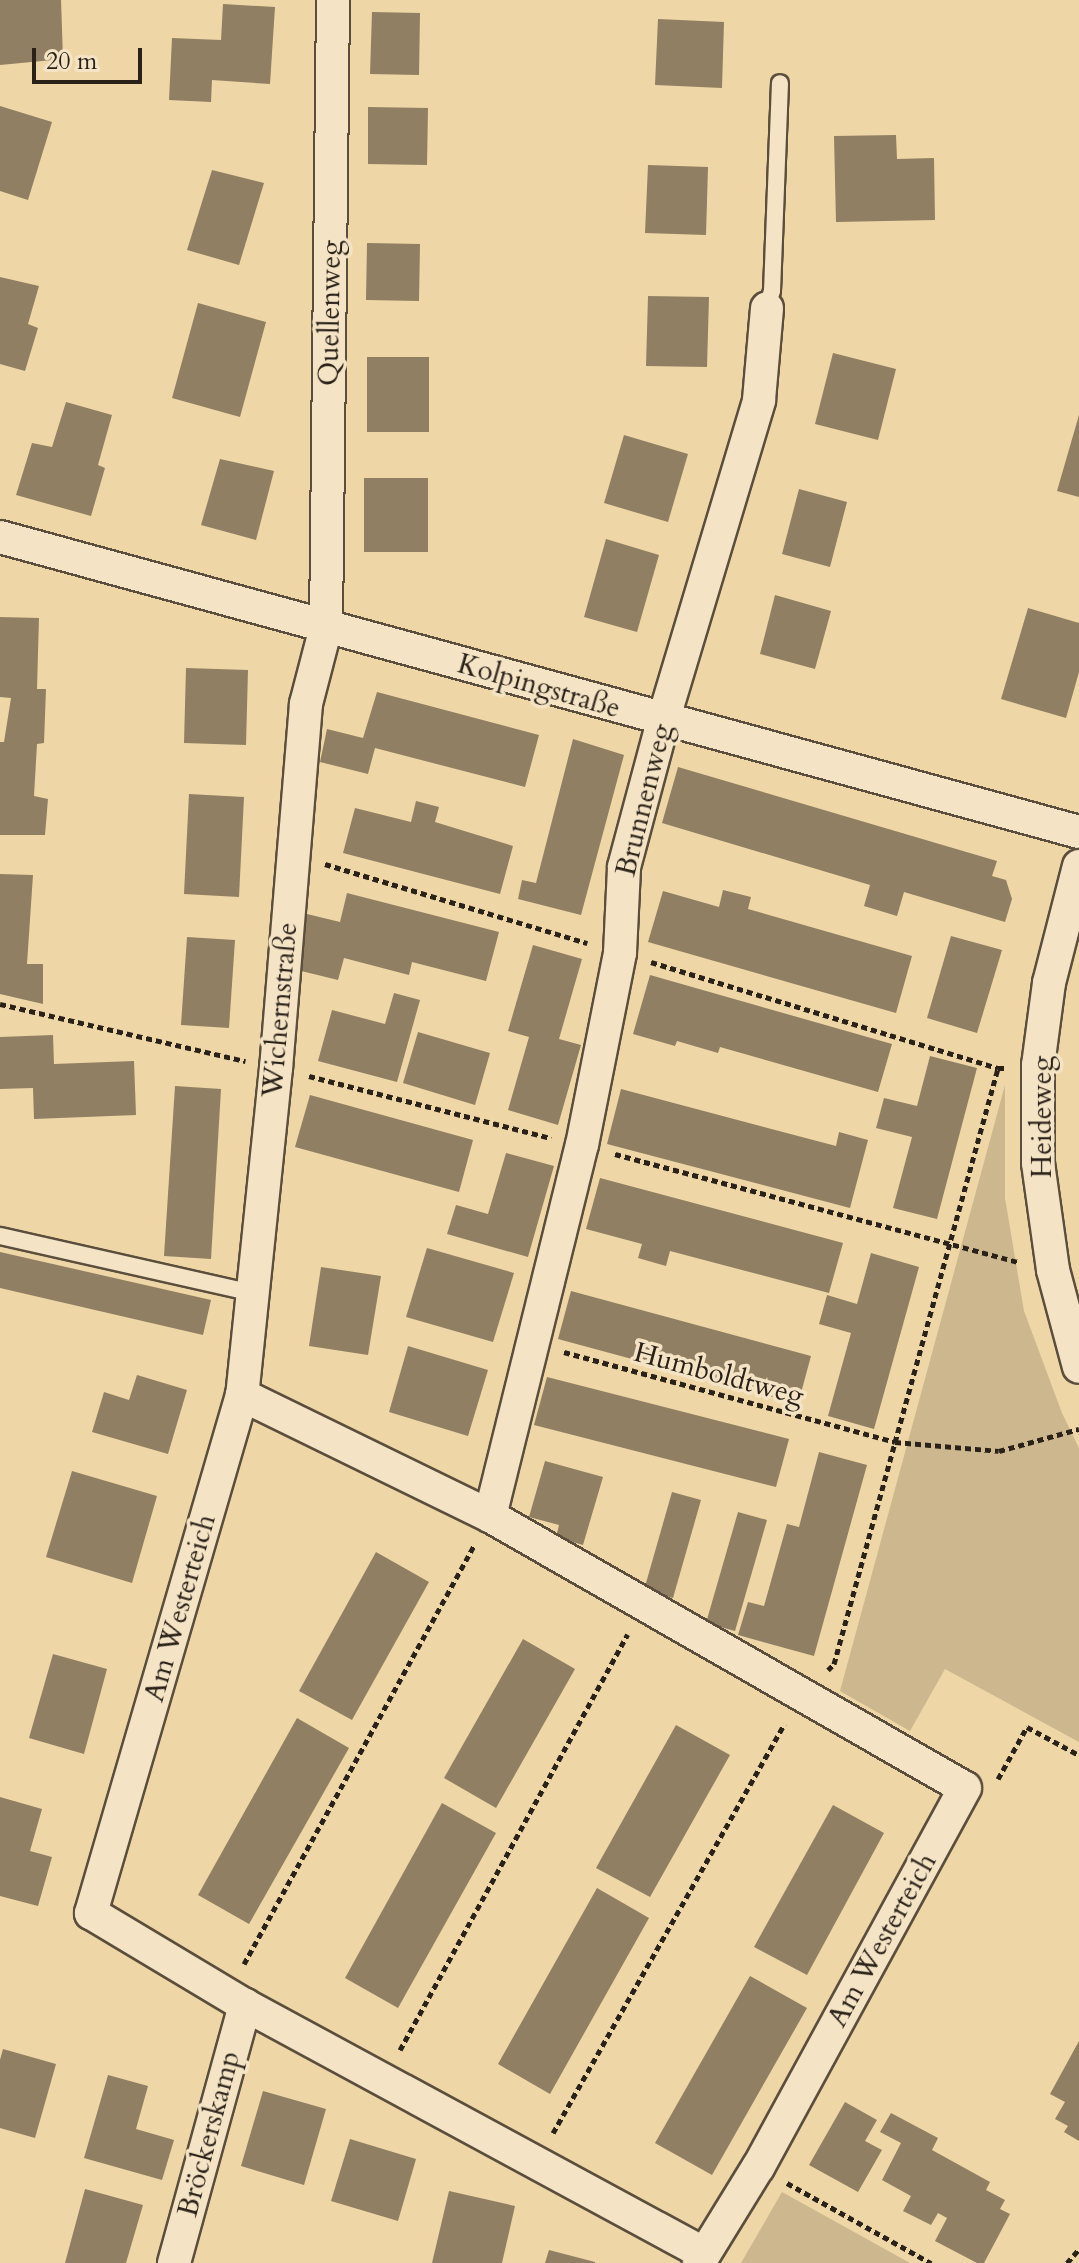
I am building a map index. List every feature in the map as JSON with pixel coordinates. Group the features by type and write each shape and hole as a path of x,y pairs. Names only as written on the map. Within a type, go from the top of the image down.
{"street":[{"name":"Quellenweg","path":"326,627 333,0"},
{"name":"Brunnenweg","path":"490,1516 582,1145 620,953 624,867 663,721 759,400 767,308"},
{"name":"Kolpingstraße","path":"0,537 663,721 1079,832"},
{"name":"Wichernstraße","path":"242,1395 276,1068 306,704 326,627"},
{"name":"Heideweg","path":"1079,866 1049,983 1038,1065 1038,1163 1053,1270 1079,1367"},
{"path":"242,1395 490,1516 965,1788"},
{"name":"Am Westerteich","path":"242,1395 91,1913 245,2005 537,2161 701,2258 726,2223 758,2167 965,1788"},
{"name":"Bröckerskamp","path":"174,2263 245,2005"}],"lane":[{"name":"Brunnenweg","path":"767,308 772,291 780,83"},
{"path":"0,1236 252,1293"}],"path":[{"path":"0,1004 276,1068"},
{"path":"537,2161 800,1696 834,1664 998,1068 1038,1065"},
{"path":"948,1245 1053,1270"},
{"name":"Humboldtweg","path":"532,1344 895,1442 999,1451 1079,1429"},
{"path":"245,2005 236,1978 490,1516"},
{"path":"384,2079 645,1604"},
{"path":"965,1788 993,1787 1027,1727 1079,1755"},
{"path":"758,2167 931,2263"},
{"path":"1067,2263 1079,2249"}],"shaded area":[{"path":"1005,1085 1005,1198 1024,1311 1062,1413 1079,1448 1079,1742 945,1669 910,1731 840,1691"},
{"path":"782,2192 910,2263 741,2263"}],"building":[{"path":"0,0 61,0 63,59 0,65"},
{"path":"223,4 275,7 270,84 212,80 211,102 169,100 172,38 221,40"},
{"path":"372,12 420,13 419,75 370,74"},
{"path":"658,19 724,22 722,88 655,85"},
{"path":"0,106 52,122 28,200 0,191"},
{"path":"368,107 428,108 427,165 368,164"},
{"path":"896,135 897,159 934,158 935,220 836,222 834,136"},
{"path":"648,165 708,167 706,235 645,233"},
{"path":"212,170 264,183 239,265 187,250"},
{"path":"367,243 420,244 419,301 366,300"},
{"path":"0,277 39,286 28,324 38,328 25,371 0,364"},
{"path":"648,296 709,297 707,367 646,366"},
{"path":"198,303 266,322 240,417 172,398"},
{"path":"833,353 896,369 878,440 815,424"},
{"path":"367,357 429,357 429,432 367,432"},
{"path":"66,402 112,415 98,465 105,468 91,516 16,495 32,443 52,447"},
{"path":"1079,415 1079,497 1057,491"},
{"path":"624,435 688,454 668,522 604,503"},
{"path":"220,459 274,471 256,540 201,525"},
{"path":"364,478 428,478 428,552 364,552"},
{"path":"799,489 847,502 830,567 782,554"},
{"path":"606,539 659,555 637,632 584,617"},
{"path":"775,595 831,611 815,669 760,654"},
{"path":"1028,608 1079,623 1079,672 1066,718 1001,699"},
{"path":"0,617 39,618 37,689 46,689 44,743 37,744 34,796 48,799 45,835 0,835 0,742 4,742 11,698 0,697"},
{"path":"186,668 248,670 246,745 184,743"},
{"path":"377,692 539,735 525,787 375,748 368,774 320,762 327,729 363,738"},
{"path":"573,739 624,755 581,915 518,899 522,880 536,883"},
{"path":"678,767 997,861 992,876 1006,880 1012,899 1005,922 904,892 897,916 864,906 870,885 662,823"},
{"path":"189,794 244,797 239,897 184,894"},
{"path":"416,801 439,807 435,822 513,846 500,894 343,853 355,808 411,822"},
{"path":"0,874 33,875 27,964 43,964 43,1004 0,994"},
{"path":"723,890 751,897 748,909 912,956 896,1013 648,942 663,891 719,907"},
{"path":"347,893 499,932 486,981 412,962 409,975 344,958 338,980 293,969 307,914 340,922"},
{"path":"951,936 1002,950 977,1033 927,1018"},
{"path":"187,937 235,940 229,1028 181,1025"},
{"path":"533,945 582,959 559,1039 581,1045 558,1125 508,1110 529,1037 508,1031"},
{"path":"650,975 892,1044 878,1092 720,1047 718,1053 677,1041 675,1046 633,1034"},
{"path":"394,993 420,1000 397,1082 318,1061 332,1010 385,1024"},
{"path":"418,1032 490,1053 475,1105 403,1083"},
{"path":"53,1035 54,1064 134,1061 136,1115 34,1119 33,1088 0,1089 0,1037"},
{"path":"930,1056 977,1068 937,1219 893,1208 912,1137 876,1128 884,1098 917,1106"},
{"path":"175,1086 221,1089 211,1259 164,1256"},
{"path":"621,1089 836,1146 839,1132 868,1140 850,1208 607,1144"},
{"path":"310,1095 473,1140 459,1192 295,1147"},
{"path":"506,1153 554,1166 528,1257 447,1234 456,1205 488,1214"},
{"path":"600,1178 843,1243 829,1293 670,1251 666,1266 638,1258 642,1244 586,1229"},
{"path":"427,1248 514,1273 493,1342 406,1317"},
{"path":"0,1252 211,1300 203,1335 0,1288"},
{"path":"871,1253 919,1267 874,1429 828,1416 851,1333 819,1324 827,1295 857,1304"},
{"path":"321,1267 381,1276 368,1355 309,1346"},
{"path":"571,1291 811,1356 798,1404 558,1339"},
{"path":"408,1346 488,1370 468,1436 389,1412"},
{"path":"137,1375 187,1390 168,1454 92,1432 104,1392 129,1400"},
{"path":"547,1377 789,1439 776,1487 534,1425"},
{"path":"819,1452 867,1465 814,1656 738,1635 748,1602 764,1606 787,1524 799,1527"},
{"path":"545,1461 603,1477 583,1545 556,1537 559,1525 529,1517"},
{"path":"72,1471 157,1496 132,1583 46,1557"},
{"path":"672,1492 701,1500 673,1598 644,1590"},
{"path":"738,1512 767,1520 735,1631 706,1623"},
{"path":"376,1552 429,1582 352,1720 299,1691"},
{"path":"523,1639 575,1669 496,1808 444,1778"},
{"path":"53,1654 107,1669 84,1754 29,1738"},
{"path":"297,1718 349,1748 249,1924 198,1895"},
{"path":"676,1725 730,1755 650,1897 596,1868"},
{"path":"0,1797 42,1809 30,1851 52,1857 38,1906 0,1896"},
{"path":"442,1803 496,1833 398,2008 345,1978"},
{"path":"833,1805 884,1833 807,1975 754,1947"},
{"path":"597,1888 649,1918 550,2094 498,2064"},
{"path":"750,1976 807,2008 712,2175 655,2143"},
{"path":"1079,2041 1079,2141 1064,2132 1068,2126 1055,2119 1065,2102 1050,2094"},
{"path":"3,2049 56,2064 35,2138 0,2128 0,2060"},
{"path":"108,2075 148,2086 136,2129 174,2140 162,2180 84,2158"},
{"path":"263,2091 326,2109 304,2185 241,2166"},
{"path":"845,2102 877,2120 865,2141 882,2150 858,2192 809,2165"},
{"path":"891,2113 938,2138 932,2150 990,2182 986,2190 1005,2200 1000,2209 1010,2214 984,2263 977,2263 935,2241 947,2218 938,2213 931,2225 903,2211 911,2196 882,2180 901,2143 880,2132"},
{"path":"350,2139 416,2159 398,2221 331,2201"},
{"path":"85,2189 143,2205 126,2263 65,2263"},
{"path":"449,2191 515,2206 502,2263 432,2263"},
{"path":"549,2250 595,2262 595,2263 545,2263"}]}
